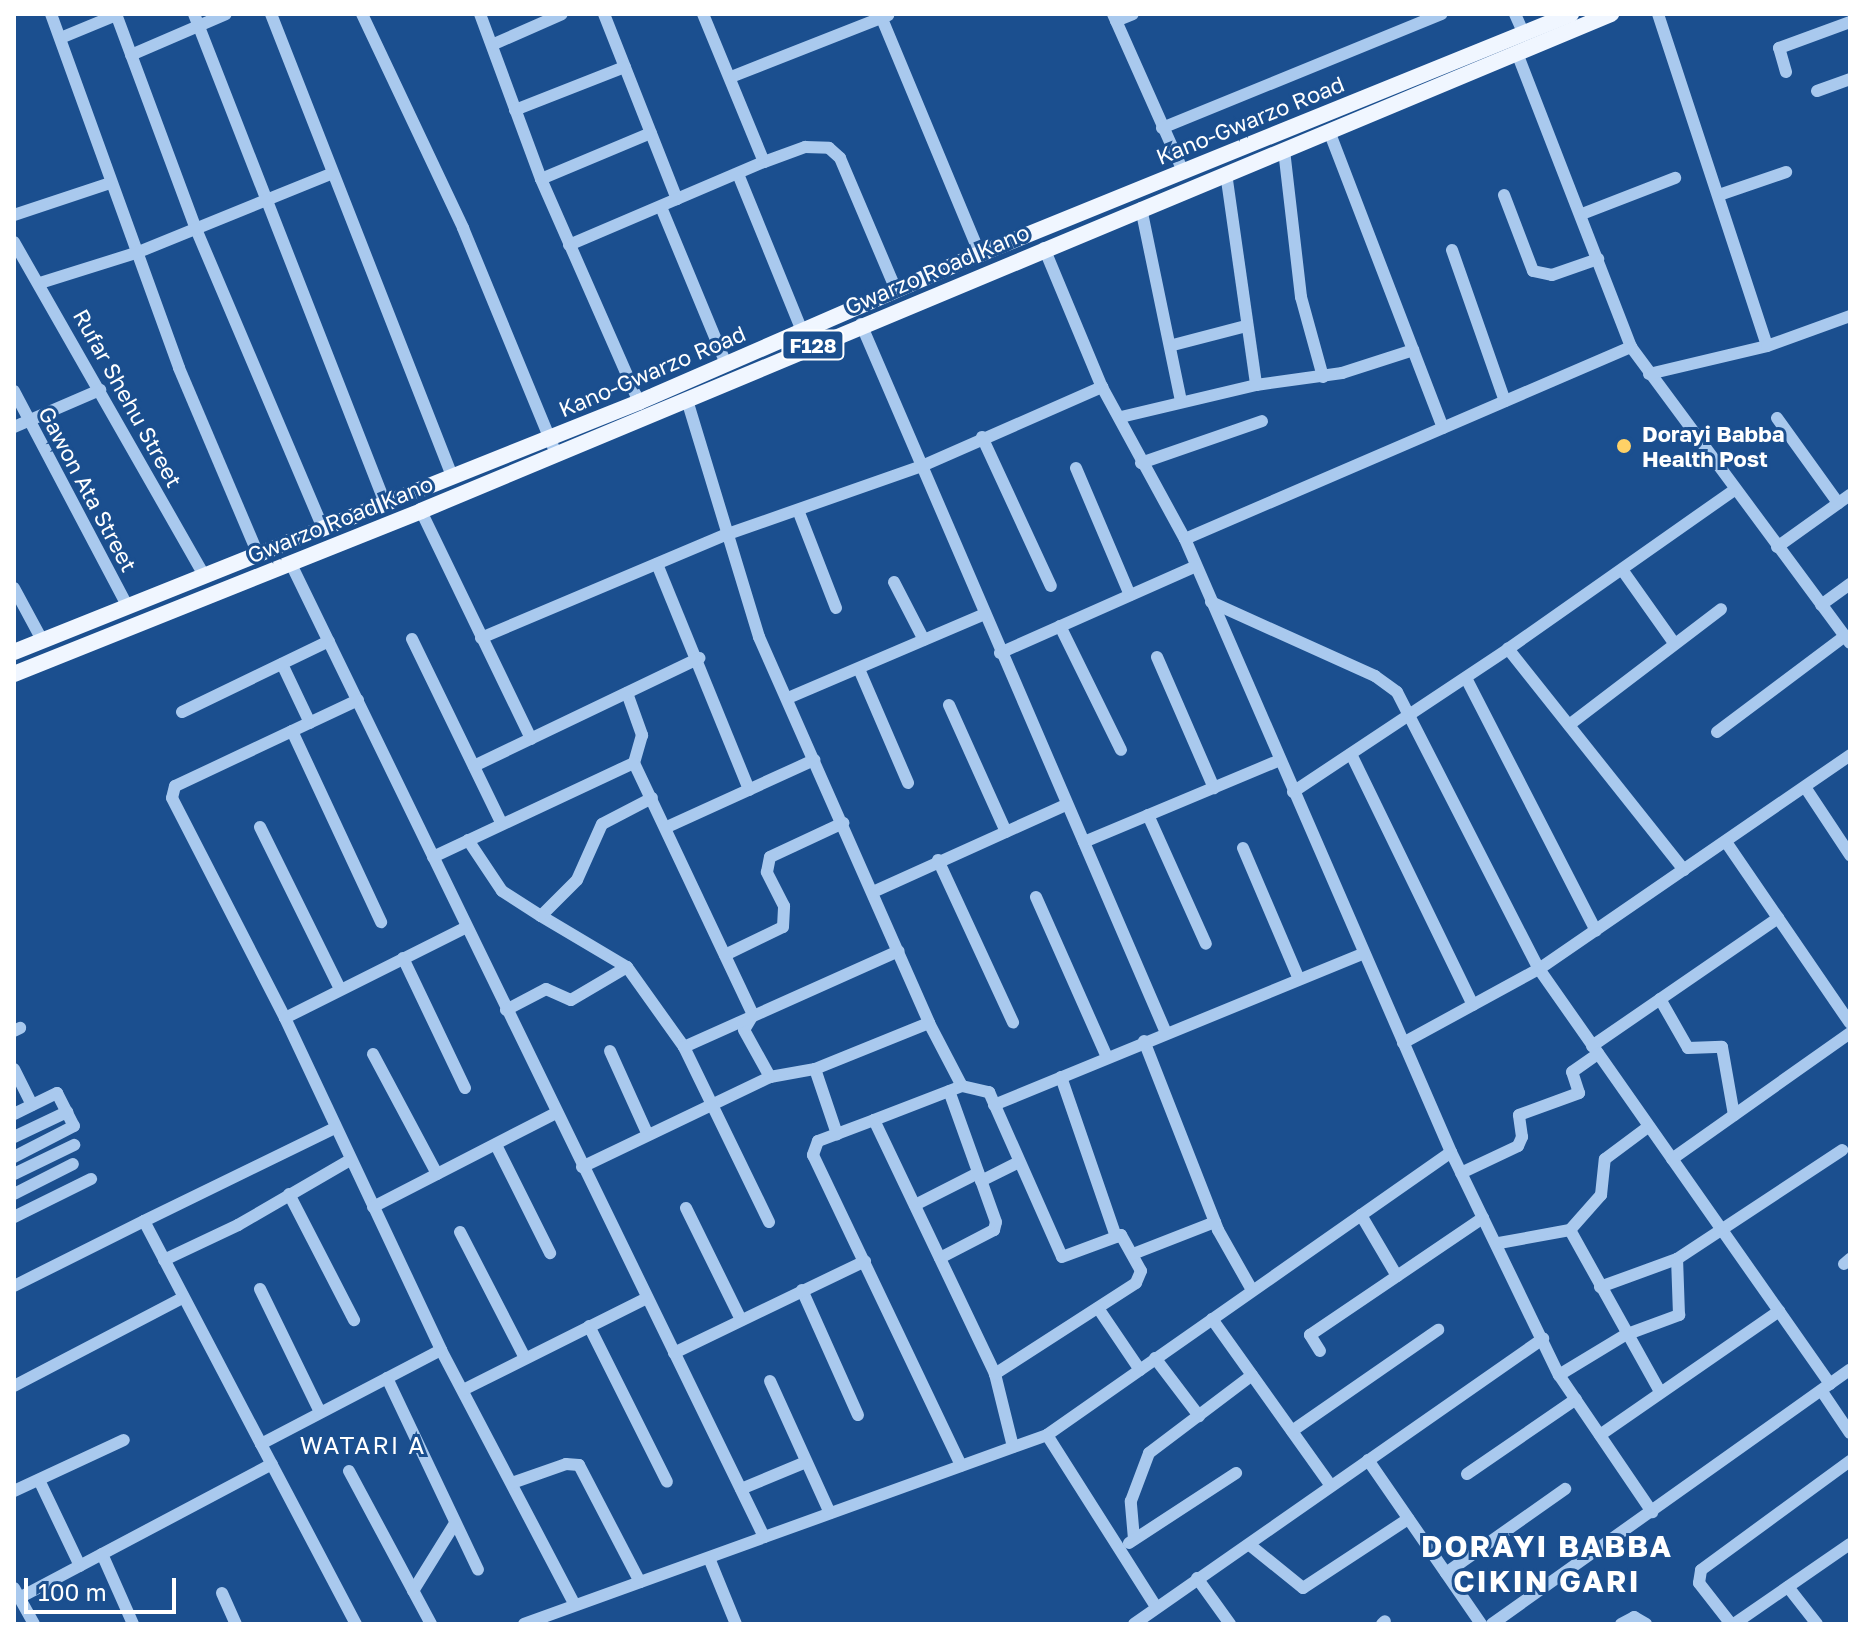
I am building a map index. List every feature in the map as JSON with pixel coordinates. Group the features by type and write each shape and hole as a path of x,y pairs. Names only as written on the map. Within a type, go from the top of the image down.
{"main road":[{"name":"Kano-Gwarzo Road","path":"14,652 257,552 452,477 553,446 639,402 980,254 1183,171 1426,82 1571,14"},
{"name":"Gwarzo Road Kano","path":"14,674 421,511 553,446 687,400 861,324 1284,150 1426,82 1517,53 1611,14"}],"street":[{"path":"51,14 63,37 136,253 257,552"},
{"path":"63,37 116,14 196,229 323,528"},
{"path":"131,55 196,20 226,14"},
{"path":"271,14 452,477"},
{"path":"362,14 463,228 553,446"},
{"path":"480,14 494,44 541,179 639,402"},
{"path":"494,44 562,14"},
{"path":"604,14 677,199"},
{"path":"703,14 764,162"},
{"path":"1133,14 1115,18 1183,171"},
{"path":"1162,128 1442,14"},
{"path":"1515,14 1524,34"},
{"path":"1658,14 1767,346"},
{"path":"731,77 884,15 980,254"},
{"path":"196,20 385,503"},
{"path":"1786,72 1779,48 1850,22"},
{"path":"1517,53 1631,347 1848,640 1717,732"},
{"path":"515,110 625,67"},
{"path":"1817,91 1850,79"},
{"path":"1329,131 1443,428"},
{"path":"541,179 651,133"},
{"path":"569,245 764,162 805,147 829,148 840,158 896,290"},
{"path":"1284,150 1301,297 1323,377"},
{"path":"1719,195 1786,172"},
{"path":"1226,173 1256,385"},
{"path":"40,283 136,253 331,174"},
{"path":"738,174 802,331"},
{"path":"1582,214 1675,178"},
{"path":"14,215 110,183"},
{"path":"1504,195 1533,271 1552,275 1598,259"},
{"path":"661,207 726,364"},
{"path":"1141,208 1173,345 1181,401"},
{"name":"Rufar Shehu Street","path":"16,248 40,283 204,575"},
{"path":"1044,248 1102,387 1185,539 1461,1173 1499,1243 1559,1375 1652,1512"},
{"path":"1452,250 1505,401"},
{"path":"1649,374 1767,346 1850,316"},
{"path":"861,324 983,615 1166,1033"},
{"path":"1173,345 1246,326"},
{"path":"1185,539 1631,347"},
{"path":"1121,417 1256,385 1323,377 1413,350"},
{"path":"481,638 725,535 922,466 982,437 1102,387"},
{"path":"14,427 100,390"},
{"name":"Gawon Ata Street","path":"14,391 127,605"},
{"path":"687,400 725,535 759,637 929,1023 962,1086"},
{"path":"1777,418 1838,503"},
{"path":"1141,463 1262,421"},
{"path":"982,437 1051,586"},
{"path":"1076,468 1130,595"},
{"path":"1293,792 1623,571 1734,490"},
{"path":"1777,547 1850,495"},
{"path":"798,510 836,608"},
{"path":"421,511 531,739"},
{"path":"291,564 764,1537"},
{"path":"657,564 699,658 749,790"},
{"path":"1000,653 1196,566"},
{"path":"1623,571 1674,643"},
{"path":"894,582 924,640"},
{"path":"1821,605 1850,584"},
{"path":"14,588 42,640"},
{"path":"1211,602 1375,676 1397,692 1539,969 1779,1311 1849,1429"},
{"path":"1569,725 1721,609"},
{"path":"788,698 983,615"},
{"path":"1060,626 1121,750"},
{"path":"412,639 501,822"},
{"path":"182,712 329,641"},
{"path":"1508,649 1684,870"},
{"path":"1157,657 1214,788"},
{"path":"474,766 699,658"},
{"path":"282,664 310,723"},
{"path":"859,669 908,783"},
{"path":"1466,678 1596,931"},
{"path":"627,693 642,735 634,763 667,827 753,1015"},
{"path":"358,700 171,791 285,1018 441,1350 575,1605"},
{"path":"949,705 1006,832"},
{"path":"292,731 381,922"},
{"path":"1351,754 1473,1005"},
{"path":"1403,1043 1539,969 1850,755"},
{"path":"667,827 814,760"},
{"path":"1084,842 1280,760"},
{"path":"433,857 501,822 634,763"},
{"path":"1805,787 1850,855"},
{"path":"541,916 577,880 602,824 652,798"},
{"path":"873,892 938,860 1066,805"},
{"path":"1148,815 1206,944"},
{"path":"725,955 783,927 784,906 767,872 770,857 843,823"},
{"path":"260,827 340,989"},
{"path":"468,840 502,891 627,967 684,1047 769,1222"},
{"path":"1726,842 1850,1023"},
{"path":"1243,848 1299,979"},
{"path":"938,860 1013,1022"},
{"path":"1036,897 1107,1057"},
{"path":"1461,1173 1518,1146 1522,1137 1519,1115 1579,1093 1572,1072 1595,1050 1660,999 1778,918"},
{"path":"285,1018 467,927"},
{"path":"684,1047 899,951"},
{"path":"994,1105 1364,953"},
{"path":"403,958 465,1088"},
{"path":"506,1010 546,989 571,1000 627,967"},
{"path":"1660,999 1688,1048 1722,1047 1734,1115"},
{"path":"753,1015 743,1027 770,1077"},
{"path":"582,1167 770,1077 815,1069 929,1023"},
{"path":"1672,1159 1850,1033"},
{"path":"1144,1041 1215,1222 1252,1290"},
{"path":"610,1051 648,1135"},
{"path":"373,1054 437,1174"},
{"path":"815,1069 837,1134"},
{"path":"14,1070 18,1089 32,1105"},
{"path":"1061,1077 1116,1237"},
{"path":"961,1465 813,1155 818,1141 962,1086 989,1092 1062,1257 1124,1235 1142,1276 995,1374"},
{"path":"940,1258 996,1227 949,1091"},
{"path":"14,1114 57,1093 73,1129 14,1157"},
{"path":"14,1137 67,1112"},
{"path":"373,1207 556,1113"},
{"path":"874,1120 995,1374 1013,1447"},
{"path":"1499,1243 1570,1230 1601,1195 1605,1159 1648,1127"},
{"path":"14,1286 335,1128"},
{"path":"14,1174 74,1145"},
{"path":"496,1145 550,1253"},
{"path":"1600,1287 1677,1259 1842,1150"},
{"path":"524,1624 1047,1435 1451,1152"},
{"path":"164,1260 350,1160"},
{"path":"915,1205 1019,1162"},
{"path":"73,1164 14,1196 18,1215 91,1179"},
{"path":"289,1194 354,1320"},
{"path":"686,1208 741,1320"},
{"path":"1361,1215 1397,1276"},
{"path":"1320,1351 1310,1335 1483,1218"},
{"path":"144,1221 356,1624"},
{"path":"1133,1254 1215,1222"},
{"path":"1570,1230 1625,1335 1660,1392"},
{"path":"460,1232 525,1358"},
{"path":"1559,1375 1625,1335 1679,1315 1677,1259"},
{"path":"674,1353 865,1261"},
{"path":"260,1289 320,1412"},
{"path":"802,1290 858,1415"},
{"path":"14,1386 182,1298"},
{"path":"463,1390 647,1298"},
{"path":"1098,1308 1140,1370"},
{"path":"1600,1435 1779,1311"},
{"path":"1212,1319 1331,1486"},
{"path":"589,1326 667,1482"},
{"path":"1292,1431 1438,1330"},
{"path":"1134,1624 1197,1578 1251,1546 1331,1486 1543,1339"},
{"path":"261,1444 441,1350"},
{"path":"1155,1358 1199,1416"},
{"path":"1492,1624 1850,1370"},
{"path":"1134,1539 1131,1501 1149,1453 1252,1375"},
{"path":"387,1378 454,1525 478,1570"},
{"path":"770,1381 830,1513"},
{"path":"1467,1474 1576,1399"},
{"path":"1047,1435 1156,1607"},
{"path":"14,1491 124,1440"},
{"path":"1368,1460 1481,1624"},
{"path":"1848,1548 1732,1624 1699,1583 1701,1570 1850,1461"},
{"path":"741,1489 806,1462"},
{"path":"34,1624 16,1593 80,1566 272,1464"},
{"path":"512,1483 566,1464 579,1465 640,1582"},
{"path":"349,1471 431,1624"},
{"path":"1120,1550 1236,1473"},
{"path":"39,1480 80,1566"},
{"path":"1446,1573 1565,1489"},
{"path":"1251,1546 1303,1588 1408,1519"},
{"path":"413,1591 454,1525"},
{"path":"102,1554 133,1624"},
{"path":"709,1558 736,1624"},
{"path":"1197,1578 1230,1624"},
{"path":"1788,1587 1817,1624"},
{"path":"222,1593 236,1624"},
{"path":"1621,1624 1634,1617 1646,1624"}],"place":[{"name":"Dorayi Babba Health Post","path":"1624,446"}],"district":[{"name":"WATARI A","path":"363,1445"},
{"name":"DORAYI BABBA CIKIN GARI","path":"1547,1563"}]}
